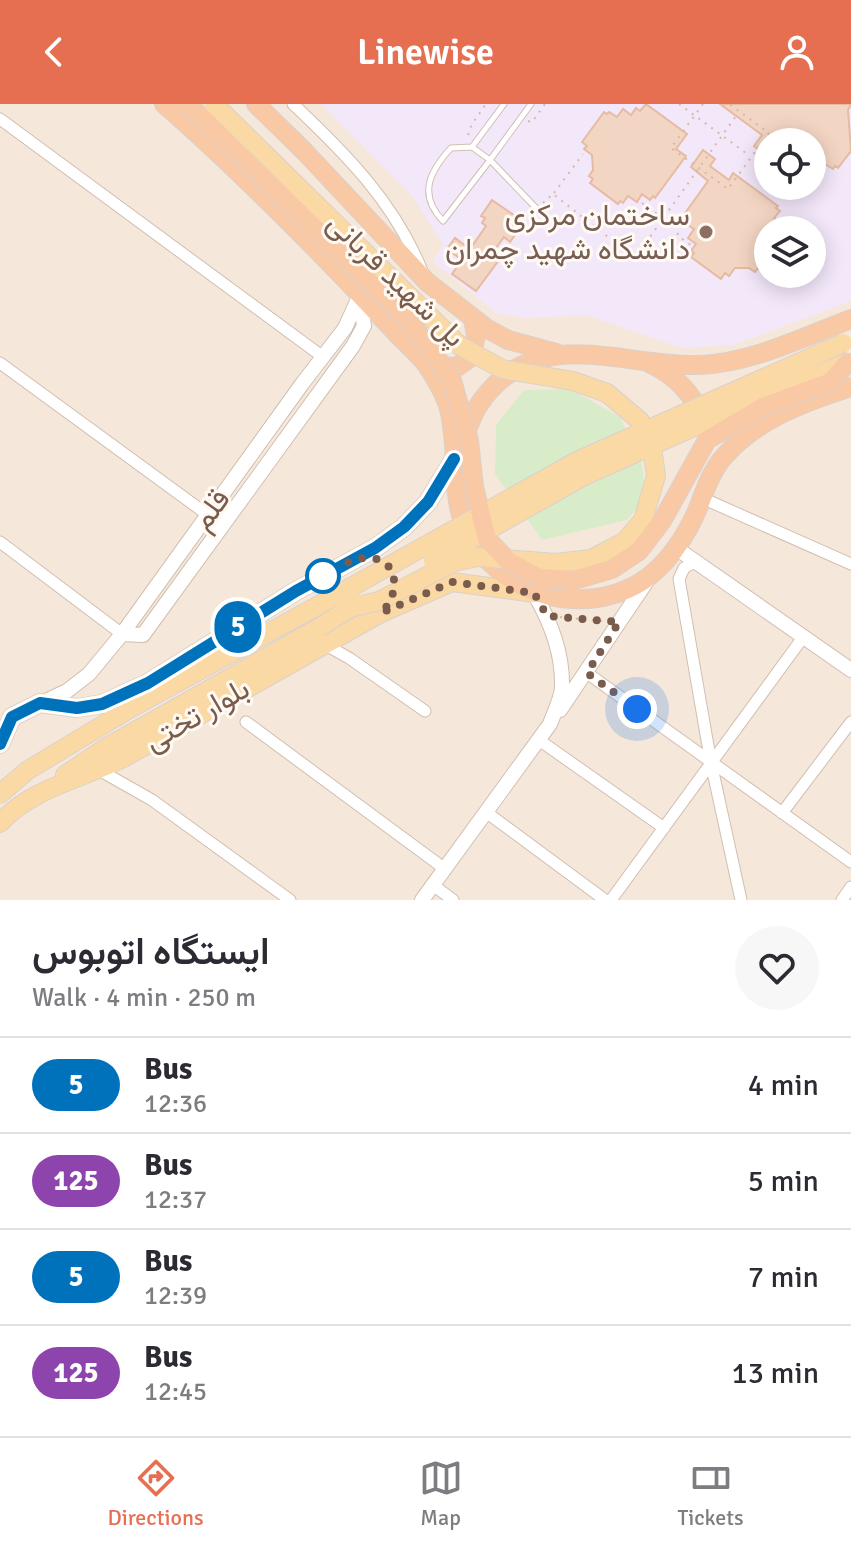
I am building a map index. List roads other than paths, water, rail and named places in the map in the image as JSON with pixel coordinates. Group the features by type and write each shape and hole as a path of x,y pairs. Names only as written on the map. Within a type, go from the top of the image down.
{"highway":[{"path":"164,104 253,185 426,364 450,410 458,513 476,546 502,573 534,593 557,598 606,598 631,588 652,574 676,548 722,459 753,432 788,408 851,387"},
{"name":"پل شهید قربانی","path":"188,104 410,322 451,377 469,440 474,487 487,539 509,562 540,578 575,580 612,569 639,551 662,521 707,440 763,407 831,382 850,361"},
{"path":"256,104 427,282 473,319 508,340 559,354"},
{"path":"426,364 457,367 467,362 474,352 476,335 473,319"},
{"path":"454,459 479,404 499,382 524,364 559,354 586,353 700,365 751,357 851,319"},
{"path":"641,360 674,379 698,407 710,444 704,491"}],"main road":[{"name":"پل شهید قربانی","path":"214,104 460,346 502,369 573,381 607,393 640,421 653,454 656,476 643,520 624,542 591,559 556,563 477,557 454,562 379,601 350,608"},
{"path":"0,794 28,770 131,708 577,461 847,341"},
{"name":"پل شهید قربانی","path":"322,635 350,608 584,476 850,361"},
{"name":"بلوار تختی","path":"40,703 77,708 102,704 148,683 296,591 375,548 404,527 428,502 454,459"},
{"path":"351,561 365,558 379,560 393,575 394,596 381,613"},
{"name":"بلوار تختی","path":"0,823 39,792 99,770 322,635 452,582 534,593"},
{"path":"39,792 105,748 322,635"},
{"path":"0,744 6,713 40,703"}],"street":[{"path":"293,104 343,151 391,210 427,282"},
{"path":"0,119 323,357"},
{"name":"قلم","path":"40,703 67,691 89,674 122,634 345,328 360,295"},
{"path":"0,542 122,634 143,635 353,346 364,326 360,295"},
{"path":"0,363 223,526"},
{"path":"704,491 851,564"},
{"path":"676,548 851,670"},
{"path":"696,561 684,568 679,579 711,763 741,900"},
{"path":"422,900 587,673 652,574"},
{"path":"534,593 558,643 562,690 550,724"},
{"path":"322,635 349,658 425,711"},
{"path":"486,812 608,900 804,636"},
{"path":"587,673 851,862"},
{"path":"246,722 445,869"},
{"path":"782,813 851,722"},
{"path":"539,740 664,828"},
{"path":"99,770 152,800 290,900"},
{"path":"433,885 453,900"},
{"path":"842,900 851,887"}],"lane":[{"path":"472,147 504,104"},
{"path":"531,104 490,160 443,221 431,209 429,181 434,166 451,148 472,147 490,160 537,209"}],"place":[{"name":"ساختمان مرکزی دانشگاه شهید چمران","path":"706,232"}]}
